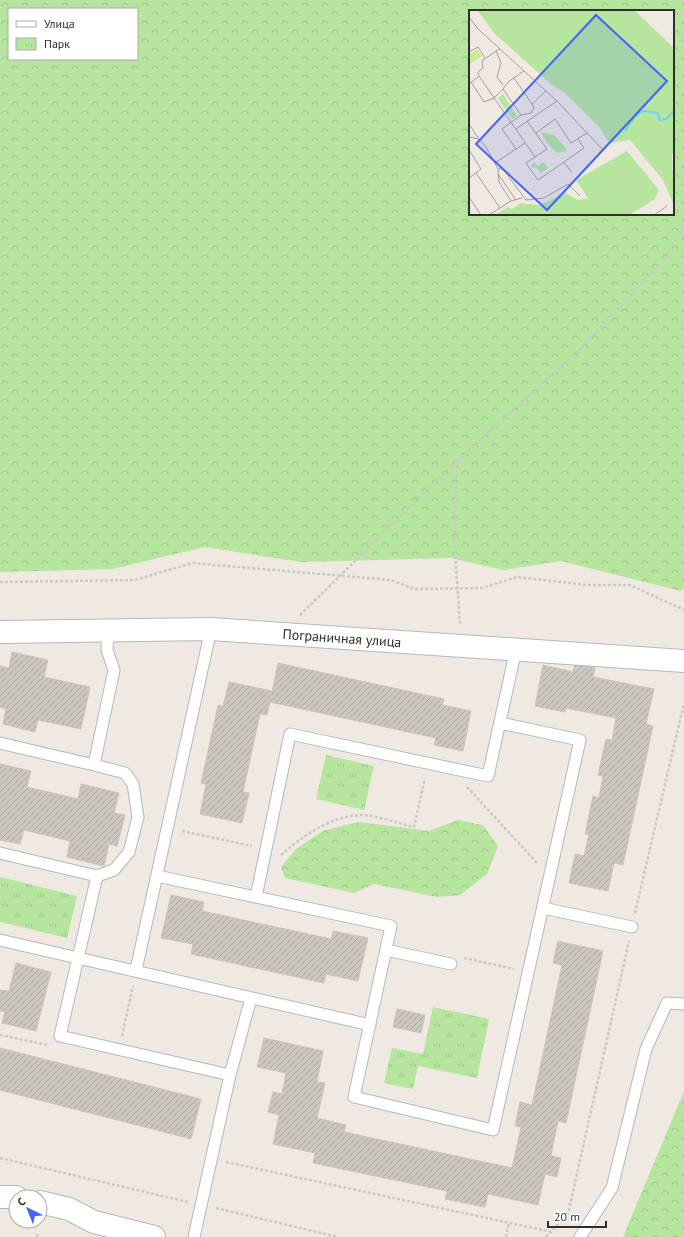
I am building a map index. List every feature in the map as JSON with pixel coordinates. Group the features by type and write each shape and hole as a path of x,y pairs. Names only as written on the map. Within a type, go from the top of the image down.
{"street":[{"name":"Пограничная улица","path":"0,632 211,629 684,661"},
{"path":"48,1204 69,1209 94,1222 154,1237"}],"lane":[{"path":"136,970 211,629"},
{"path":"94,765 114,670 106,650 108,630"},
{"path":"256,897 290,734 488,776 516,649"},
{"path":"157,876 391,926 354,1097 493,1130 580,740 500,723"},
{"path":"0,743 125,773 133,784 138,817 129,852 114,870 97,876 0,853"},
{"path":"97,876 60,1036 230,1075"},
{"path":"543,908 632,927"},
{"path":"0,940 136,970 370,1025"},
{"path":"386,950 452,964"},
{"path":"194,1237 230,1075 251,998"},
{"path":"580,1237 612,1188 646,1049 667,1003 684,1004"}],"path":[{"path":"282,634 457,461 578,351 663,261 684,226"},
{"path":"457,461 454,537 462,646"},
{"path":"0,582 135,580 192,563 391,580 414,589 482,588 517,577 587,585 630,585 684,610"},
{"path":"546,1237 568,1214 684,703"},
{"path":"259,882 281,854 305,835 332,821 360,815 414,827 428,764"},
{"path":"449,768 549,877"},
{"path":"167,828 266,849"},
{"path":"452,964 460,957 528,972"},
{"path":"119,1050 136,970"},
{"path":"0,1035 47,1046 60,1036"},
{"path":"0,1158 338,1237"},
{"path":"212,1159 552,1232"},
{"path":"506,1237 510,1223"},
{"path":"37,1237 38,1232"}],"green space":[{"path":"0,0 684,0 684,588 681,591 561,561 504,570 451,558 301,562 205,547 112,569 0,572"},
{"path":"326,755 374,766 364,810 316,799"},
{"path":"458,820 483,825 498,846 487,874 460,895 437,897 374,884 354,893 285,878 281,867 297,848 325,830 359,822 429,831"},
{"path":"0,877 77,896 67,938 0,922"},
{"path":"433,1007 489,1019 477,1078 418,1066 413,1089 384,1083 392,1048 423,1054"},
{"path":"684,1091 684,1237 623,1237"}],"building":[{"path":"12,652 48,660 44,677 90,687 81,729 38,720 35,732 3,724 6,709 0,707 0,666 9,668"},
{"path":"278,663 444,699 442,705 471,711 463,751 434,745 436,738 270,702"},
{"path":"575,663 595,668 593,677 654,689 646,724 653,726 623,865 614,863 608,891 569,883 575,854 584,856 589,834 585,834 593,796 599,798 603,776 598,775 606,739 612,740 616,718 566,708 565,712 535,706 543,665 573,672"},
{"path":"229,682 272,691 267,715 260,714 243,792 249,793 242,823 200,814 206,784 201,783 218,705 223,706"},
{"path":"0,764 31,771 27,787 78,799 81,784 119,793 114,813 125,815 117,846 109,844 104,866 67,857 70,841 24,830 20,844 0,840"},
{"path":"171,895 204,902 202,911 331,939 333,931 368,938 358,981 326,974 324,983 191,954 193,944 161,938"},
{"path":"558,941 603,951 566,1123 558,1121 551,1156 561,1158 557,1177 545,1174 538,1205 488,1194 485,1207 445,1199 447,1191 313,1163 315,1153 273,1144 279,1115 268,1112 273,1092 282,1094 286,1073 257,1067 264,1038 323,1051 317,1082 325,1083 317,1118 346,1125 344,1132 512,1168 521,1127 515,1126 520,1102 532,1105 562,965 553,963"},
{"path":"16,963 51,972 36,1031 2,1023 5,1012 0,1011 0,990 9,991"},
{"path":"397,1009 425,1015 421,1033 393,1027"},
{"path":"0,1048 201,1099 191,1139 0,1090"}]}
